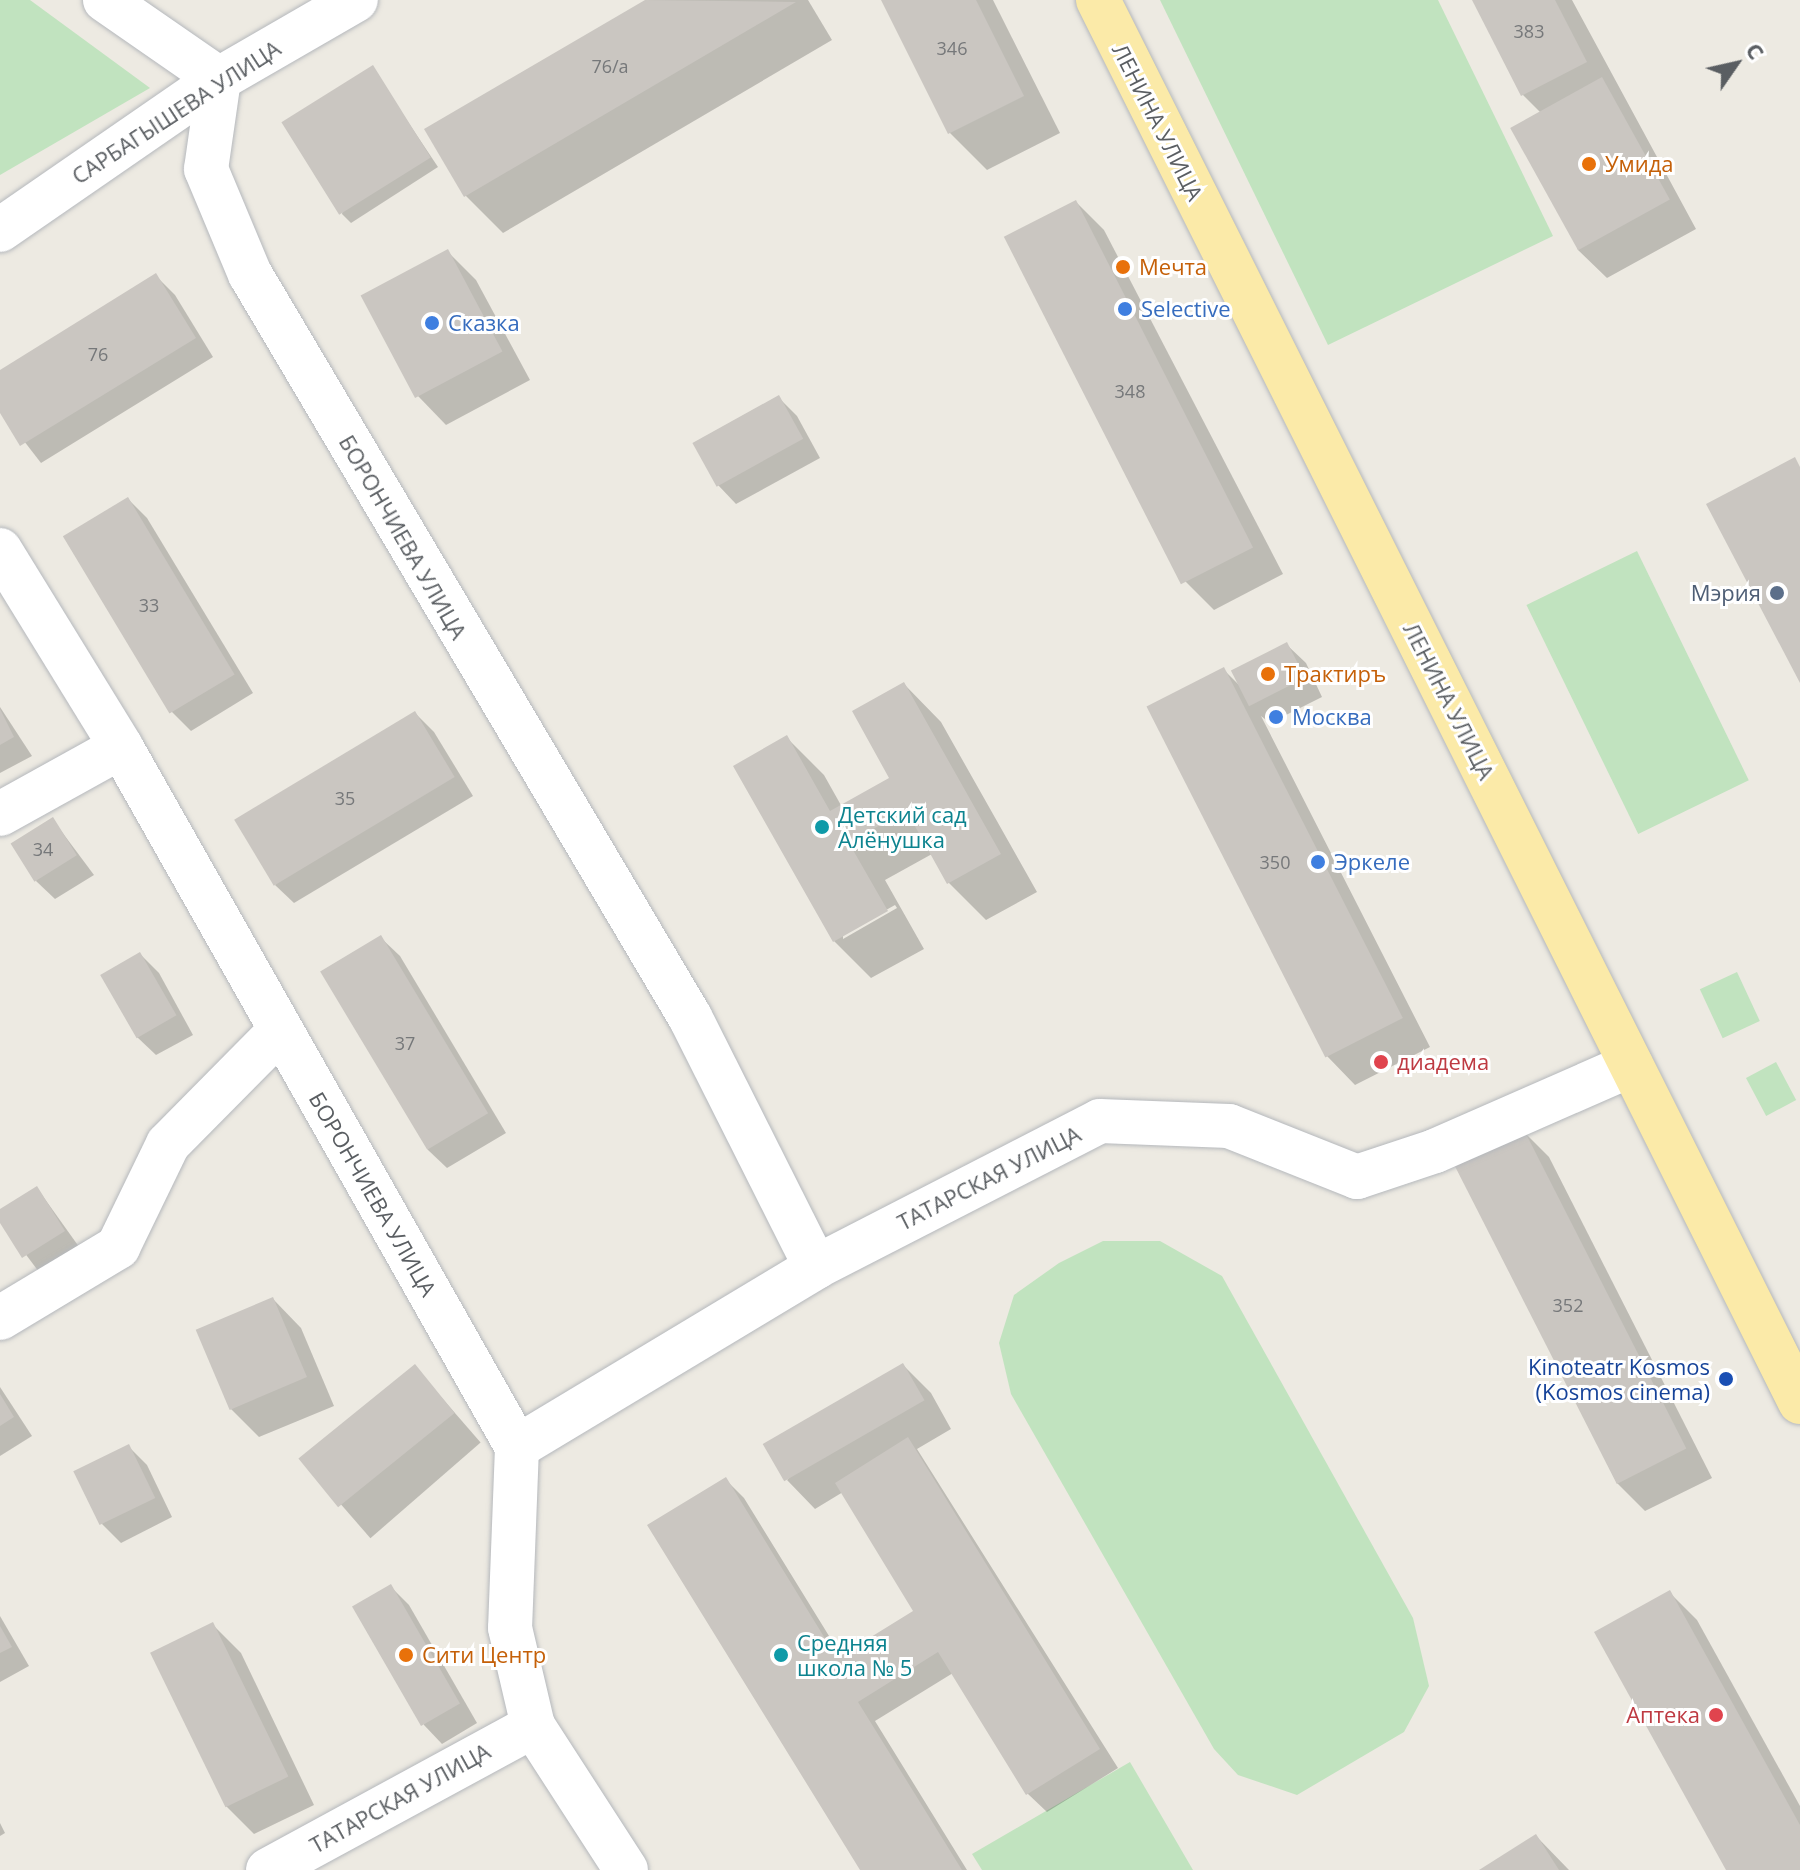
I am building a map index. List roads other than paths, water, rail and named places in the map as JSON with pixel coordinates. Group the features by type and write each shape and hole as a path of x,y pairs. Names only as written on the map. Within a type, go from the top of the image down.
{"main road":[{"name":"ЛЕНИНА УЛИЦА","path":"1098,0 1800,1402"}],"street":[{"path":"105,0 219,79"},
{"name":"САРБАГЫШЕВА УЛИЦА","path":"0,230 219,79 356,0"},
{"name":"БОРОНЧИЕВА УЛИЦА","path":"219,79 206,169 250,274 690,1017 816,1267"},
{"name":"БОРОНЧИЕВА УЛИЦА","path":"0,550 121,747 517,1447"},
{"path":"0,814 121,747"},
{"path":"0,1318 118,1247 168,1144 280,1031"},
{"name":"ТАТАРСКАЯ УЛИЦА","path":"517,1447 816,1267 1100,1121 1229,1126 1357,1177 1435,1151 1631,1065"},
{"path":"517,1447 510,1628 533,1726 626,1870"},
{"name":"ТАТАРСКАЯ УЛИЦА","path":"268,1870 533,1726"}],"place":[{"name":"Умида","path":"1589,164"},
{"name":"Мечта","path":"1123,267"},
{"name":"Selective","path":"1125,309"},
{"name":"Сказка","path":"432,323"},
{"name":"Мэрия","path":"1777,593"},
{"name":"Трактиръ","path":"1268,674"},
{"name":"Москва","path":"1276,717"},
{"name":"Детский сад Алёнушка","path":"822,827"},
{"name":"Эркеле","path":"1318,862"},
{"name":"диадема","path":"1381,1062"},
{"name":"Kinoteatr Kosmos (Kosmos cinema)","path":"1726,1379"},
{"name":"Сити Центр","path":"406,1655"},
{"name":"Средняя школа № 5","path":"781,1655"},
{"name":"Аптека","path":"1716,1715"}]}
